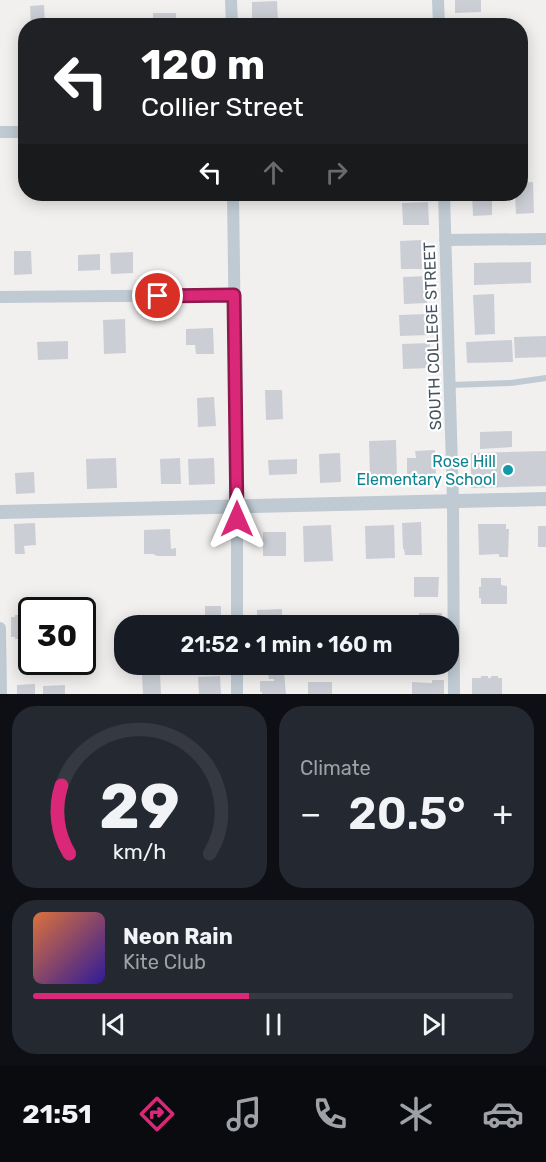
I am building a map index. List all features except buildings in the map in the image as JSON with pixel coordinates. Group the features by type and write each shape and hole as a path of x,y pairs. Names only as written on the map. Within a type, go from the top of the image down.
{"street":[{"path":"231,0 232,18"},
{"path":"438,0 439,18"},
{"path":"0,132 18,132"},
{"path":"233,201 237,615"},
{"name":"SOUTH COLLEGE STREET","path":"444,201 453,501 454,694"},
{"path":"446,240 546,239"},
{"path":"0,297 234,295"},
{"path":"0,512 546,499"},
{"path":"0,627 1,694"},
{"path":"237,675 237,694"}],"lane":[{"path":"450,385 510,383 546,378"}],"place":[{"name":"Rose Hill Elementary School","path":"508,470"}],"route":[{"path":"158,296 234,295 237,519"}]}
